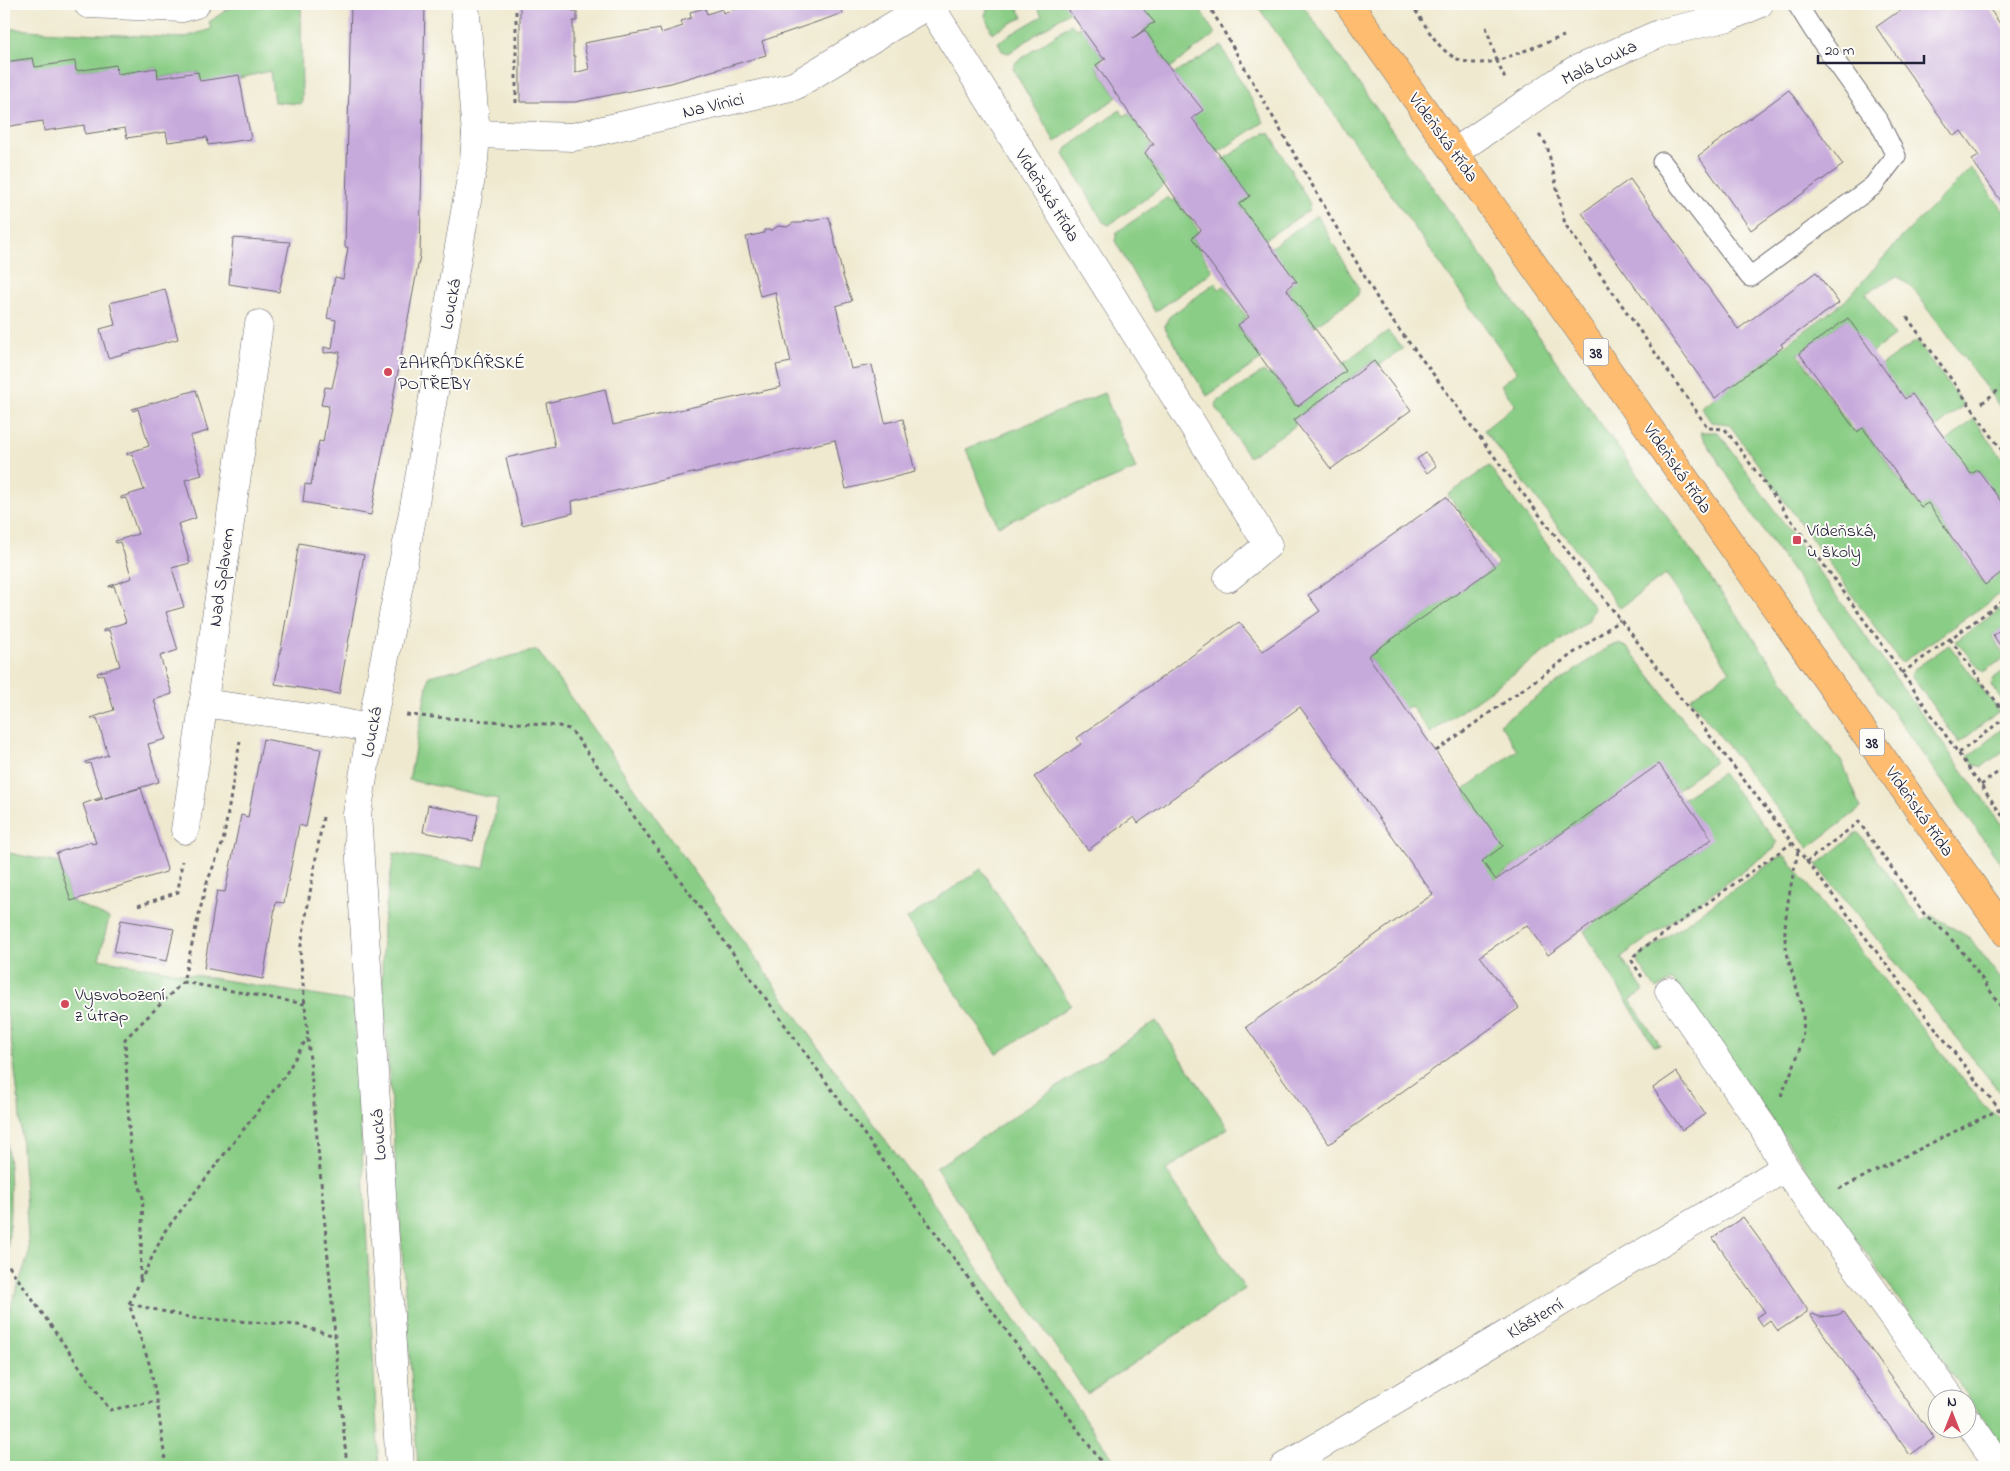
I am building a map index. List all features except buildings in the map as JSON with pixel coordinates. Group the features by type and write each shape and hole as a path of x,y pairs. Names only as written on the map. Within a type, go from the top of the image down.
{"main road":[{"name":"Vídeňská třída","path":"1349,4 2006,933"}],"street":[{"path":"88,4 182,8 196,4"},
{"name":"Loucká","path":"400,1467 357,814 371,729 417,492 466,213 476,134 466,4"},
{"name":"Na Vinici","path":"476,134 573,137 794,86 929,4"},
{"name":"Vídeňská třída","path":"929,4 1268,545 1228,578"},
{"name":"Malá Louka","path":"1455,152 1574,70 1661,33 1729,17 1759,4"},
{"name":"Nad Splavem","path":"185,830 259,324"},
{"path":"203,703 339,722 371,729"},
{"path":"1657,987 1763,1127 1785,1168 1944,1388"},
{"name":"Klášterní","path":"1284,1467 1785,1168"},
{"path":"1978,1435 2000,1467"}],"lane":[{"path":"1662,162 1750,277 1873,186 1896,156 1879,122 1797,4"}],"path":[{"path":"516,4 516,110"},
{"path":"1208,4 1384,310 1806,862 2006,1117"},
{"path":"1411,4 1445,53 1462,62 1480,64 1497,61 1572,34"},
{"path":"1486,27 1497,61 1517,109 1547,145 1565,224 1708,428 1725,429 2006,821"},
{"path":"1906,316 2006,456"},
{"path":"1982,403 2006,384"},
{"path":"1902,674 2006,599"},
{"path":"1436,751 1620,620"},
{"path":"1950,639 2006,716 1959,753"},
{"path":"140,1283 143,1198 130,1149 125,1039 183,982 206,885 223,842 235,779 244,708"},
{"path":"403,715 559,726 569,729 575,735 1105,1467"},
{"path":"1981,785 2006,766"},
{"path":"324,808 300,951 347,1467"},
{"path":"1806,862 1860,822 1925,915 1938,924 1958,947 2006,1014"},
{"path":"138,906 178,892 185,830"},
{"path":"1657,987 1634,967 1632,962 1634,956 1792,843"},
{"path":"1763,1127 1774,1115 1800,1047 1804,1030 1785,944 1785,930 1798,851"},
{"path":"183,982 304,1004"},
{"path":"166,1467 150,1366 129,1304 165,1230 284,1077 308,1038"},
{"path":"1812,1203 2006,1106"},
{"path":"4,1260 110,1410 157,1401"},
{"path":"129,1304 193,1318 298,1325 335,1336"}],"green space":[{"path":"235,4 301,4 302,104 274,102 270,71 240,78 200,83 198,72 156,78 157,68 115,75 114,66 74,71 33,67 33,58 4,62 4,28 183,38 211,29 209,22"},
{"path":"989,4 1015,4 1023,17 992,33 985,15"},
{"path":"1035,4 1064,4 1070,11 1009,53 1002,51 998,42 1042,16"},
{"path":"1138,4 1197,4 1215,34 1170,68 1145,31 1143,31 1151,24"},
{"path":"1256,4 1302,4 1843,764 1861,808 1808,848 1690,698 1730,671 1666,574 1620,608 1484,430 1515,405 1501,385 1517,372"},
{"path":"1071,24 1076,29 1082,27 1103,58 1096,66 1117,97 1055,142 1013,69 1016,62"},
{"path":"1221,46 1264,122 1217,153 1192,118 1200,111 1174,74"},
{"path":"1120,110 1124,116 1129,113 1151,145 1145,153 1166,184 1109,225 1103,222 1064,154 1067,148"},
{"path":"1264,133 1270,133 1310,204 1308,211 1264,240 1239,204 1221,161"},
{"path":"1971,168 2006,214 2006,415 1912,287 1897,276 1866,293 1894,336 1871,353 1847,319 1798,354 1854,431 1857,432 1862,428 1919,506 1926,502 1928,503 1983,584 2006,569 2006,590 1901,663 1729,424 1711,422 1701,407 1845,301 1901,238"},
{"path":"1168,197 1172,201 1176,199 1199,231 1192,238 1212,270 1155,312 1115,241 1117,232"},
{"path":"1317,215 1359,289 1358,295 1313,327 1287,290 1293,282 1270,248"},
{"path":"1215,283 1219,289 1224,286 1247,317 1238,326 1262,359 1207,396 1164,326 1169,317"},
{"path":"1388,331 1403,349 1378,366 1374,361 1294,420 1296,425 1249,457 1216,407 1217,402 1264,371 1268,375 1272,374 1295,405 1298,406 1344,371 1340,365"},
{"path":"1916,341 1964,405 1936,428 1912,394 1903,398 1880,366"},
{"path":"1104,393 1136,469 998,526 966,449"},
{"path":"1974,419 2006,463 2006,496 2000,500 1978,470 1971,474 1946,442"},
{"path":"1700,432 1718,432 2006,831 2006,871 1758,523"},
{"path":"1489,466 1594,608 1588,621 1430,733 1411,706 1404,709 1368,656 1366,657 1495,567 1498,563 1448,495"},
{"path":"2006,605 2006,625 1992,636 2006,657 1983,672 1956,641"},
{"path":"1620,644 1629,649 1715,761 1676,790 1659,765 1494,880 1480,861 1500,846 1464,790 1517,750 1500,724 1609,646"},
{"path":"1949,645 1999,711 1959,743 1911,675 1913,670"},
{"path":"537,650 1119,1467 418,1467 382,979 383,924 394,853 484,868 498,799 409,780 429,676"},
{"path":"2006,669 2006,705 1991,685 1994,678"},
{"path":"2006,725 2006,749 1982,767 1974,764 1968,757"},
{"path":"1722,773 1777,842 1774,849 1621,957 1644,991 1630,1000 1660,1045 1654,1046 1584,931 1710,840 1682,799"},
{"path":"1858,832 1921,921 1931,915 1970,938 2006,986 2006,1095 2003,1096 1817,865"},
{"path":"4,852 59,863 71,901 109,918 99,959 354,1002 379,1467 5,1467 4,1326 29,1253 19,1104 9,1023 4,1003"},
{"path":"1785,856 1985,1107 2003,1119 2006,1124 2006,1451 1978,1411 1978,1388 1961,1388 1673,980 1656,989 1637,961 1640,956 1779,857"},
{"path":"981,869 1071,1005 997,1054 907,919"},
{"path":"1156,1021 1228,1128 1166,1170 1245,1289 1087,1394 936,1168"},
{"path":"4,1119 8,1157 10,1215 4,1272"}],"place":[{"name":"ZAHRÁDKÁŘSKÉ POTŘEBY","path":"388,372"},
{"name":"Vídeňská, u školy","path":"1797,540"},
{"name":"Vysvobození z útrap","path":"65,1004"}]}
